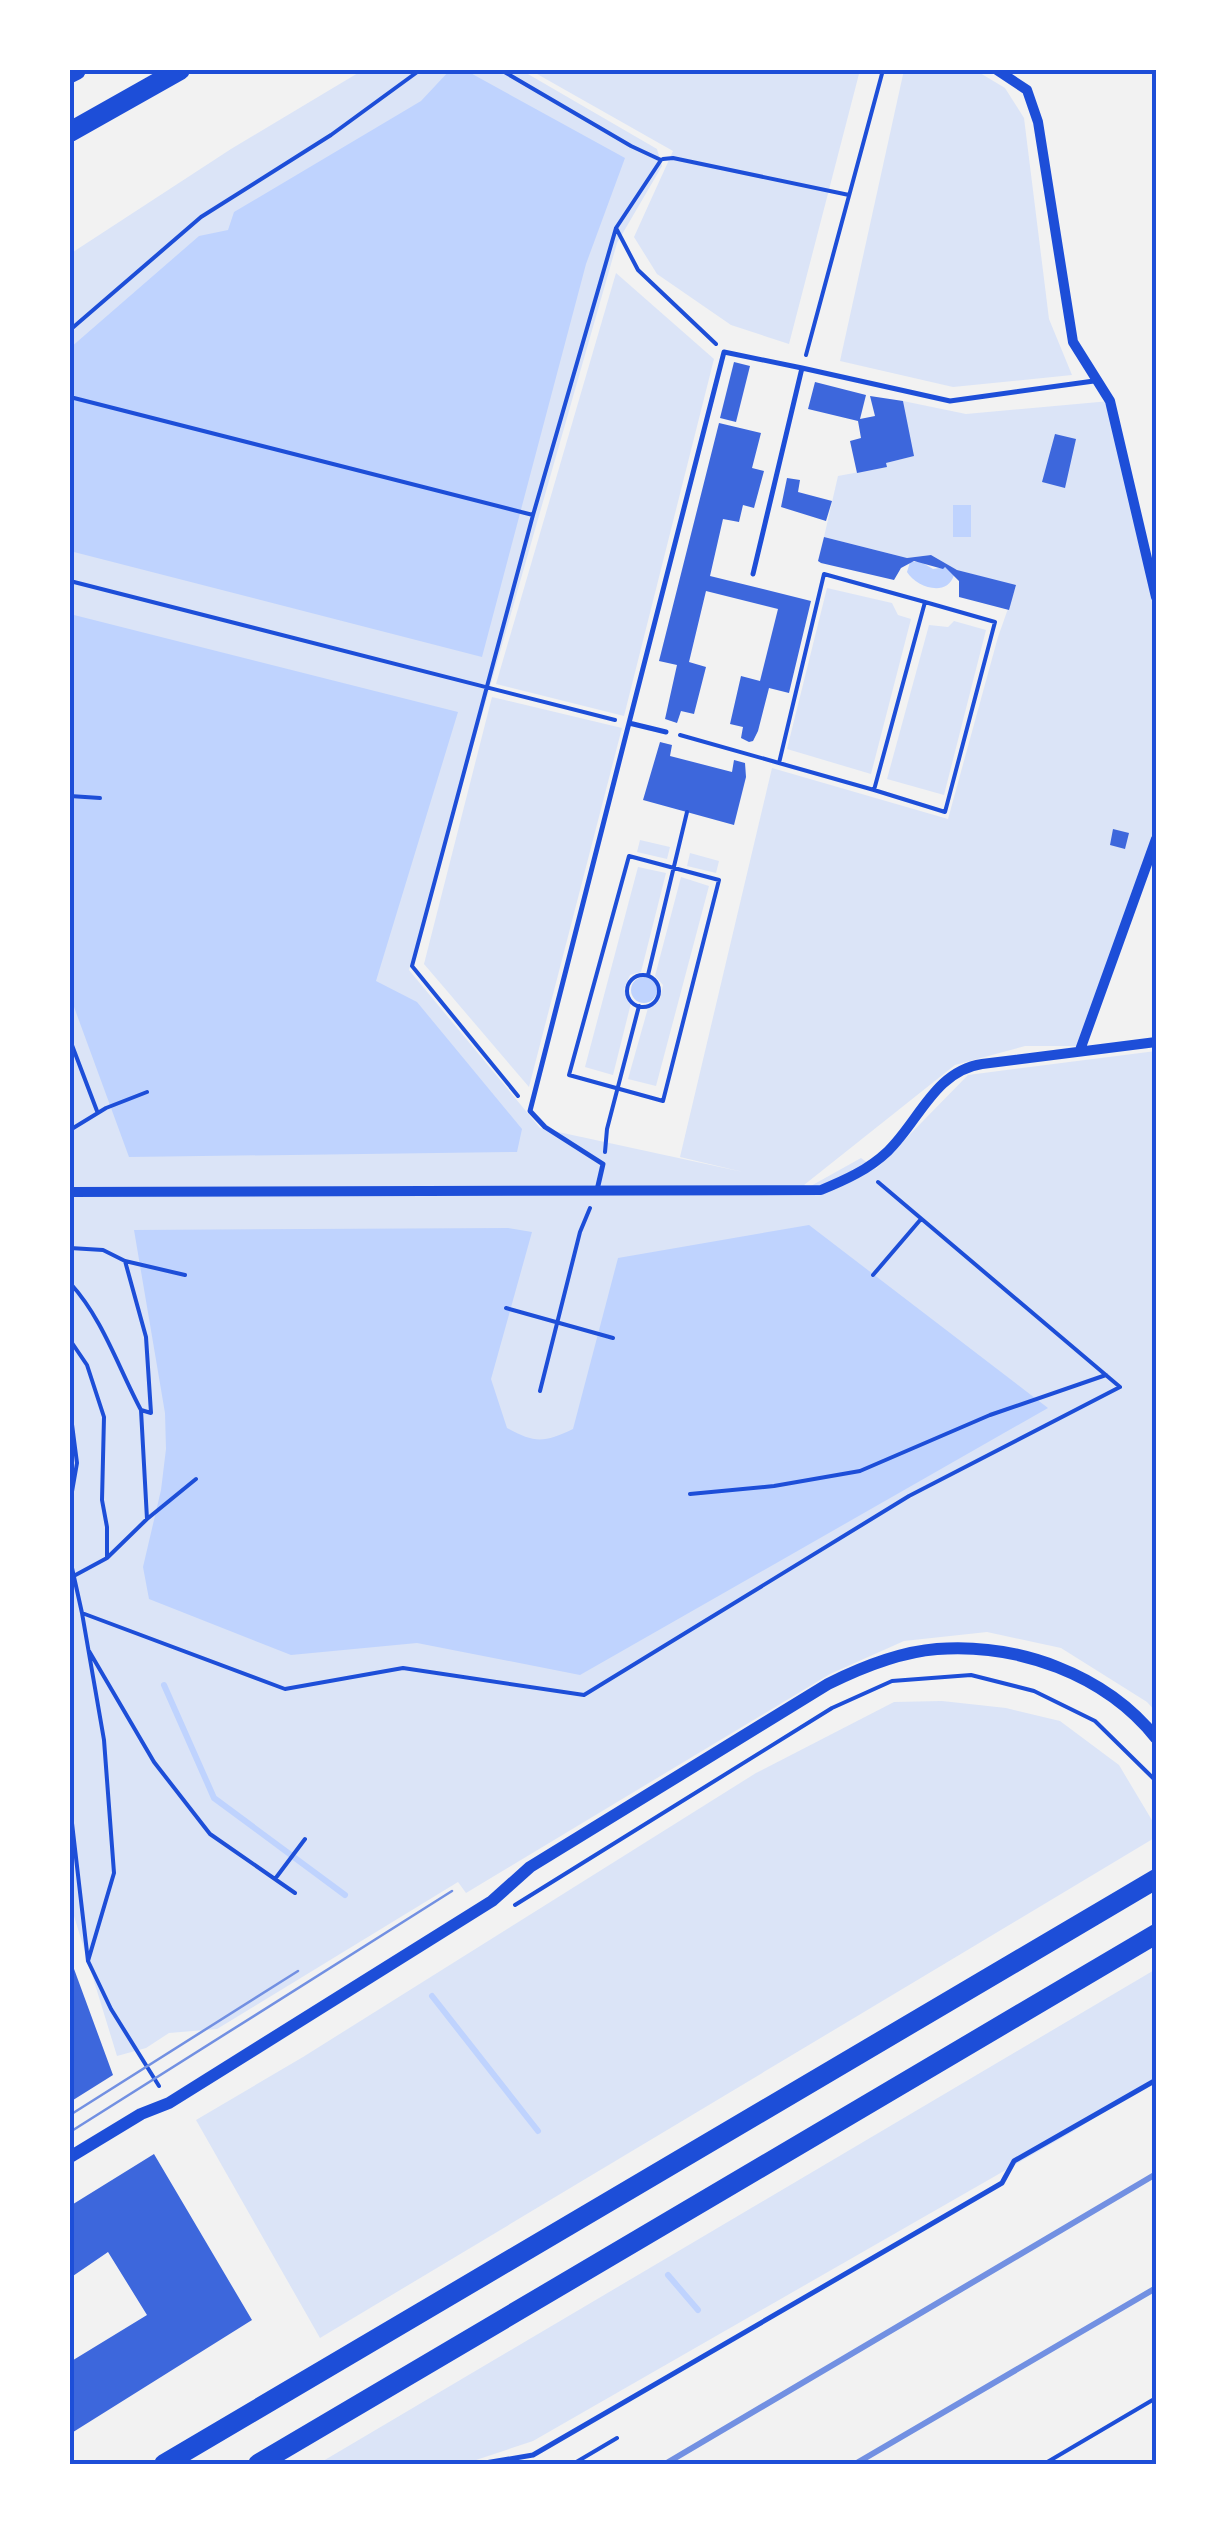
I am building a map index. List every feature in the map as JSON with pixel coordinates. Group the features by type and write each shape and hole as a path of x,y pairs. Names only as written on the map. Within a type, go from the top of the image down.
{"highway":[{"path":"70,132 180,70"},
{"path":"164,2464 1156,1880"},
{"path":"258,2464 1156,1934"}],"street":[{"path":"997,70 1027,90 1038,122 1073,342 1110,402 1156,597"},
{"path":"1080,1050 1156,838"},
{"path":"70,1192 821,1190 863,1170 891,1148 956,1070 1156,1042"},
{"path":"70,2157 140,2114 168,2103 492,1900 530,1867 575,1838 828,1684 862,1668 936,1649 983,1650 1055,1664 1120,1701 1156,1738"}],"lane":[{"path":"598,1190 603,1164 545,1126 530,1110 724,352 950,402 1096,380"},
{"path":"752,574 802,368"},
{"path":"629,724 666,732"},
{"path":"478,2464 532,2455 1002,2183 1014,2160 1156,2080"}],"path":[{"path":"70,330 201,217 331,135 420,70"},
{"path":"500,70 661,160 673,158 849,195"},
{"path":"802,368 883,70"},
{"path":"530,1110 412,966 532,515 616,228 661,160"},
{"path":"616,228 638,270 724,352"},
{"path":"70,398 532,515"},
{"path":"666,732 944,812 996,622 824,574 779,763"},
{"path":"70,581 629,724"},
{"path":"874,790 925,602"},
{"path":"70,796 100,798"},
{"path":"648,975 687,812"},
{"path":"629,856 719,880 662,1100 618,1089 569,1075 629,856"},
{"path":"648,975 660,992 650,1005 640,1006 631,1001 628,987 633,978 648,975"},
{"path":"603,1164 607,1129 640,1006"},
{"path":"70,1040 98,1112"},
{"path":"70,1130 98,1112 147,1092"},
{"path":"82,1613 286,1688 403,1668 584,1694 909,1496 1120,1386 863,1170"},
{"path":"540,1391 580,1232 598,1190"},
{"path":"874,1275 921,1219"},
{"path":"70,1248 103,1250 126,1262 186,1276"},
{"path":"126,1262 146,1336 151,1412 141,1410"},
{"path":"70,1283 99,1323 141,1410 147,1518"},
{"path":"506,1308 613,1338"},
{"path":"70,1340 87,1365 104,1418 102,1500 107,1558"},
{"path":"690,1494 860,1472 990,1415 1106,1375"},
{"path":"70,1409 77,1463 70,1503"},
{"path":"72,1578 107,1558 147,1518 196,1479"},
{"path":"70,1559 104,1740 114,1873 88,1961"},
{"path":"86,1647 154,1762 210,1834 295,1893"},
{"path":"512,1908 832,1708 892,1681 971,1674 1034,1691 1095,1721 1156,1781"},
{"path":"70,1806 88,1961 111,2010 168,2103"},
{"path":"276,1880 305,1840"},
{"path":"1044,2464 1156,2398"},
{"path":"573,2464 617,2438"}],"shaded area":[{"path":"363,70 521,70 657,149 662,166 617,243 409,970 540,1128 743,1172 680,1157 772,768 948,819 1016,586 957,570 931,555 907,558 824,537 838,476 886,467 886,463 913,456 903,401 966,414 1110,401 1156,597 1156,839 1082,1046 1025,1046 955,1065 804,1185 809,1187 861,1158 876,1169 968,1075 1156,1051 1156,1712 1147,1702 1061,1648 987,1632 904,1641 830,1674 466,1893 458,1882 217,2029 169,2033 146,2048 117,2056 70,1903 70,254 231,149"},
{"path":"530,70 860,70 789,344 731,325 657,274 634,237 673,151"},
{"path":"904,70 975,70 1005,88 1024,118 1049,319 1072,375 953,387 840,361"},
{"path":"616,273 714,359 624,716 496,684"},
{"path":"827,588 892,603 898,615 911,619 871,774 787,749"},
{"path":"954,621 986,630 944,795 887,779 929,625 948,627"},
{"path":"492,697 622,728 529,1087 424,964"},
{"path":"640,840 670,847 667,859 637,852"},
{"path":"690,853 719,861 716,873 687,866"},
{"path":"638,867 666,873 641,972 630,975 624,989 631,1003 613,1075 585,1067"},
{"path":"681,877 709,886 656,1086 628,1079 648,1008 660,999 663,985 655,976"},
{"path":"942,1701 1006,1708 1060,1721 1119,1765 1156,1827 1156,1837 320,2338 196,2120 756,1773 894,1702"},
{"path":"1156,1969 1156,2078 1072,2132 533,2441 464,2464 318,2464"}],"water":[{"path":"450,70 465,70 625,158 586,264 482,657 70,551 70,348 199,236 228,230 234,212 421,101"},
{"path":"953,505 971,505 971,537 953,537"},
{"path":"910,562 921,562 933,569 945,567 954,575 945,586 924,586 907,572"},
{"path":"70,614 458,712 376,981 417,1002 522,1129 517,1152 129,1157 70,996"},
{"path":"644,977 653,981 657,990 653,999 644,1003 635,999 631,990 635,981"},
{"path":"809,1225 1048,1408 580,1675 417,1643 291,1655 149,1599 143,1567 161,1490 165,1413 134,1230 508,1228 532,1232 491,1379 507,1428 539,1439 573,1429 618,1258"}],"building":[{"path":"734,362 750,366 736,422 720,418"},
{"path":"815,382 866,395 860,419 875,416 870,396 903,401 914,456 857,473 850,441 861,438 858,421 808,409"},
{"path":"719,423 761,433 752,468 764,471 754,508 743,505 739,522 723,519 710,576 811,601 789,693 769,688 758,731 749,742 741,738 743,727 730,724 741,676 760,681 778,609 706,591 689,662 706,667 694,714 681,711 677,723 665,719 677,665 659,661"},
{"path":"1055,434 1076,439 1065,488 1042,482"},
{"path":"787,478 800,480 798,492 832,501 826,521 781,507"},
{"path":"824,537 907,558 931,555 957,570 1016,585 1009,610 959,597 959,581 945,567 914,561 901,568 894,580 821,563 818,561"},
{"path":"660,742 672,745 670,756 732,772 734,760 745,763 746,777 734,825 643,800"},
{"path":"1113,829 1129,833 1125,849 1110,845"},
{"path":"70,1958 113,2075 70,2102"},
{"path":"154,2154 252,2320 70,2434 70,2362 147,2315 108,2252 70,2278 70,2206"}],"waterway":[{"path":"164,1685 214,1798 345,1895"},
{"path":"432,1996 538,2131"},
{"path":"668,2275 698,2310"}],"tram line":[{"path":"70,2132 452,1891"},
{"path":"70,2115 298,1971"}],"railway":[{"path":"665,2464 1156,2174"},
{"path":"855,2464 1156,2288"}]}
